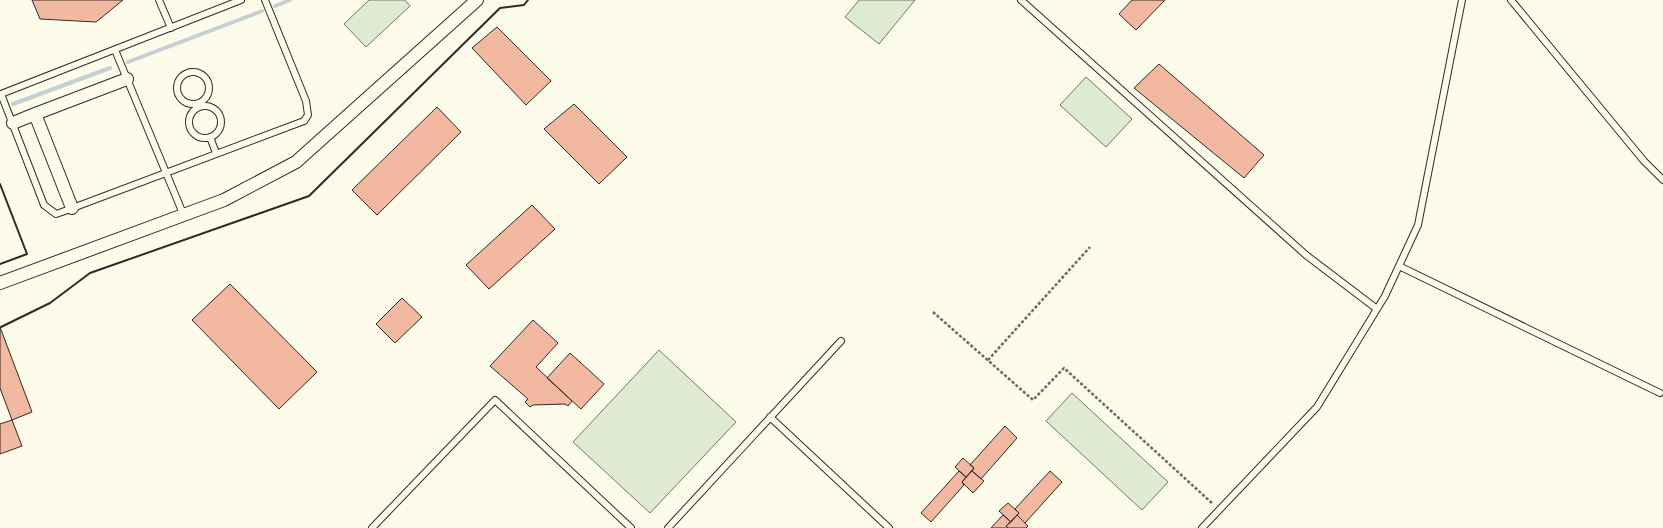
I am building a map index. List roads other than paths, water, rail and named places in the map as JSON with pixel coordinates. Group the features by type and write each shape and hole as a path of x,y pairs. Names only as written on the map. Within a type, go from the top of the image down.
{"street":[{"path":"0,283 224,200 296,162 477,0"},
{"path":"13,123 127,79"},
{"path":"35,114 72,208"}],"lane":[{"path":"159,0 171,28"},
{"path":"241,0 2,94 44,205 56,214 304,121 308,115 306,102 265,0"},
{"path":"1021,0 1306,255 1377,309"},
{"path":"1202,528 1316,407 1385,296 1418,225 1462,0"},
{"path":"1511,0 1644,161 1663,180"},
{"path":"115,50 184,216"},
{"path":"201,104 199,102 190,103 181,99 176,91 176,86 180,78 187,72 198,72 206,79 209,89 201,104 189,117 189,127 195,135 200,138 210,138 218,132 221,117 215,109 201,104"},
{"path":"210,138 216,153"},
{"path":"1399,266 1660,393"},
{"path":"668,528 841,341"},
{"path":"372,528 495,400 631,528"},
{"path":"770,417 889,528"}],"waterway":[{"path":"275,6 290,0"},
{"path":"128,62 262,11"},
{"path":"13,104 110,68"}]}
